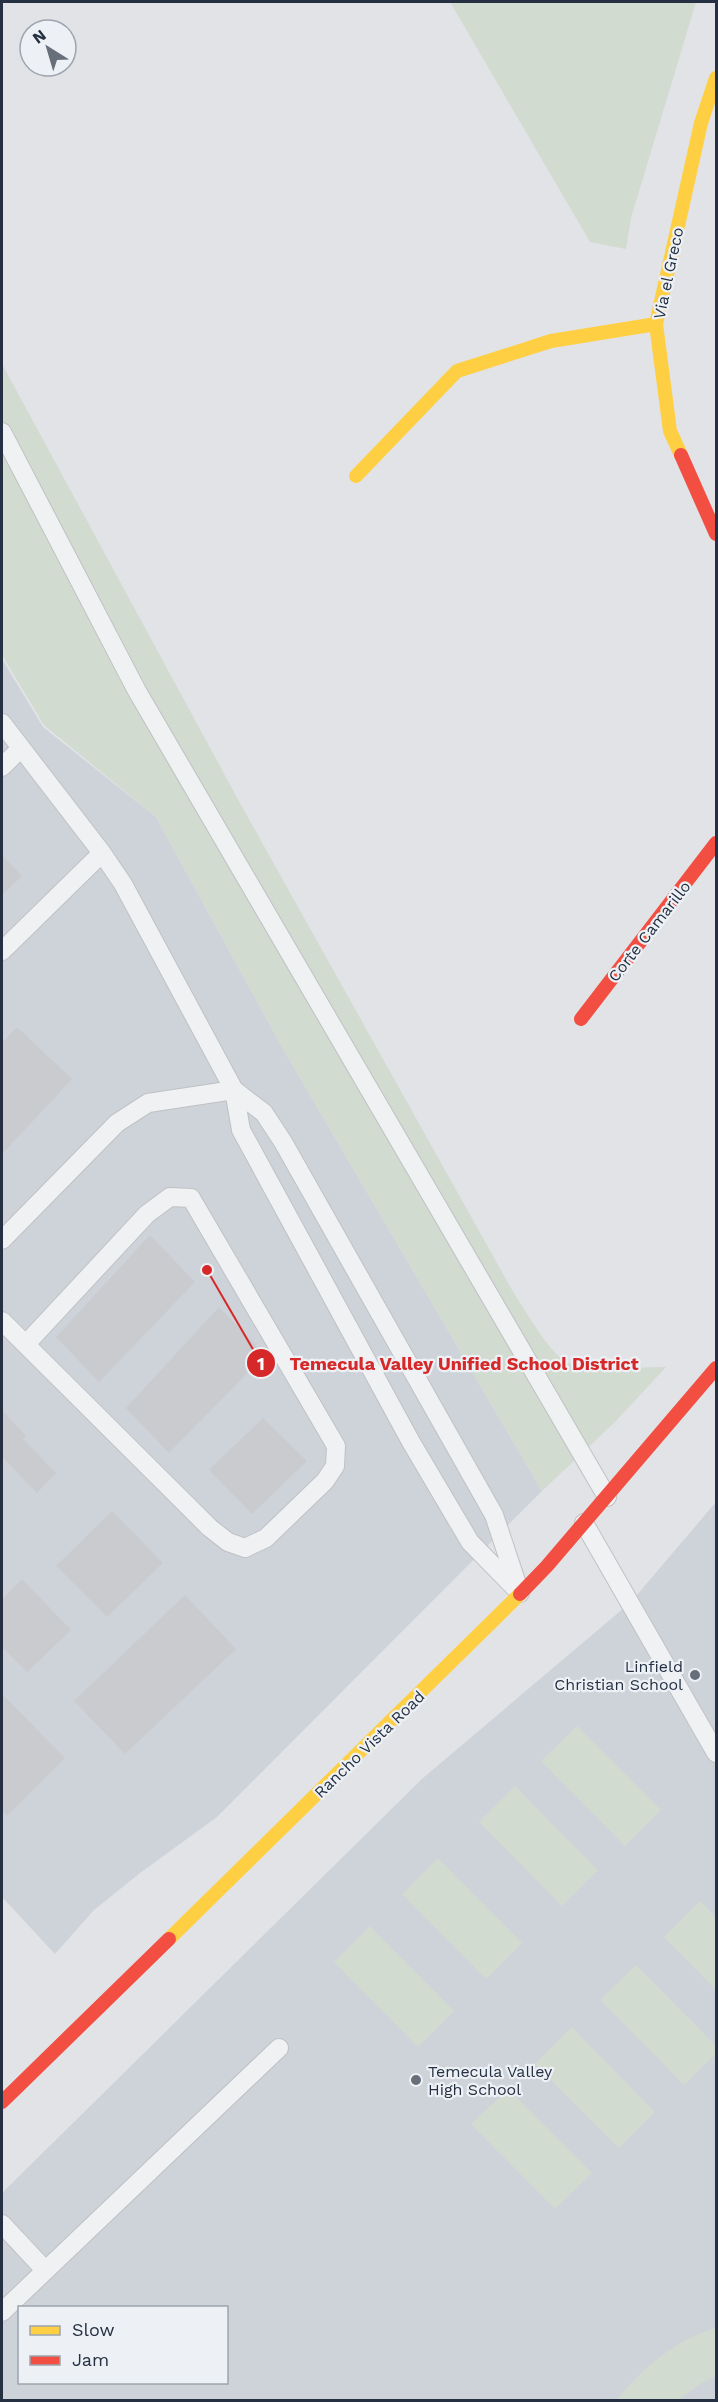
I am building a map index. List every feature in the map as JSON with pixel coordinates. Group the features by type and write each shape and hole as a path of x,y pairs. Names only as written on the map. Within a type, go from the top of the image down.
{"street":[{"name":"Via el Greco","path":"717,78 701,123 656,324 670,431 717,534"},
{"path":"356,476 457,370 551,341 656,324"},
{"name":"Corte Camarillo","path":"581,1019 717,843"},
{"name":"Rancho Vista Road","path":"2,2102 498,1617 607,1497 717,1368"}],"lane":[{"path":"2,432 137,691 607,1497"},
{"path":"2,723 102,853 148,926 234,1090 241,1130 411,1442 470,1542 520,1593"},
{"path":"2,767 21,748"},
{"path":"2,951 102,853"},
{"path":"2,1240 117,1123 148,1103 234,1090 264,1113 284,1142 494,1515 520,1593"},
{"path":"2,1321 210,1528 228,1542 245,1548 266,1538 325,1481 335,1466 336,1446 191,1198 170,1197 147,1214 26,1344"},
{"path":"584,1523 717,1753"},
{"path":"2,2312 279,2048"},
{"path":"2,2224 45,2270"}],"shaded area":[{"path":"450,2 696,2 631,218 626,249 590,242"},
{"path":"2,364 241,805 530,1319 554,1351 568,1363 601,1368 666,1367 615,1422 542,1491 283,1049 156,817 44,725 2,655"},
{"path":"2,659 43,727 156,817 283,1049 542,1491 217,1817 94,1910 55,1954 2,1897"},
{"name":"Temecula Valley High School","path":"716,1502 716,2400 2,2400 2,2193 423,1778 631,1602"},
{"path":"577,1726 661,1810 625,1846 541,1761"},
{"path":"515,1786 598,1870 562,1906 479,1822"},
{"path":"438,1858 522,1943 486,1979 402,1894"},
{"path":"700,1901 716,1918 716,1990 664,1937"},
{"path":"370,1926 454,2011 418,2047 334,1962"},
{"path":"636,1965 716,2046 716,2053 684,2085 600,2000"},
{"path":"572,2027 655,2112 619,2148 535,2064"},
{"path":"508,2089 592,2173 555,2209 471,2124"},
{"path":"716,2328 716,2376 703,2382 678,2400 617,2400 637,2377 661,2356 687,2339"}],"building":[{"path":"2,855 22,876 2,895"},
{"path":"17,1027 72,1079 2,1154 2,1043"},
{"path":"150,1235 195,1282 99,1382 56,1337"},
{"path":"219,1307 265,1355 169,1453 126,1408"},
{"path":"2,1410 26,1436 23,1439 56,1473 37,1493 3,1458 2,1460"},
{"path":"263,1418 307,1461 252,1514 209,1470"},
{"path":"112,1511 163,1563 107,1617 56,1566"},
{"path":"22,1579 71,1630 27,1672 2,1647 2,1599"},
{"path":"185,1595 236,1649 125,1754 74,1701"},
{"path":"2,1694 65,1758 7,1816 2,1810"}],"traffic: slow":[{"path":"681,455 670,431 656,324 701,123 716,78"},
{"path":"356,476 457,371 551,341 656,324"},
{"path":"169,1939 520,1594"}],"traffic: jam":[{"path":"681,455 716,534"},
{"path":"581,1019 716,843"},
{"path":"520,1594 547,1566 716,1368"},
{"path":"2,2102 169,1939"}],"place":[{"name":"Temecula Valley Unified School District","path":"207,1270"},
{"name":"Linfield Christian School","path":"695,1675"},
{"name":"Temecula Valley High School","path":"416,2080"}]}
